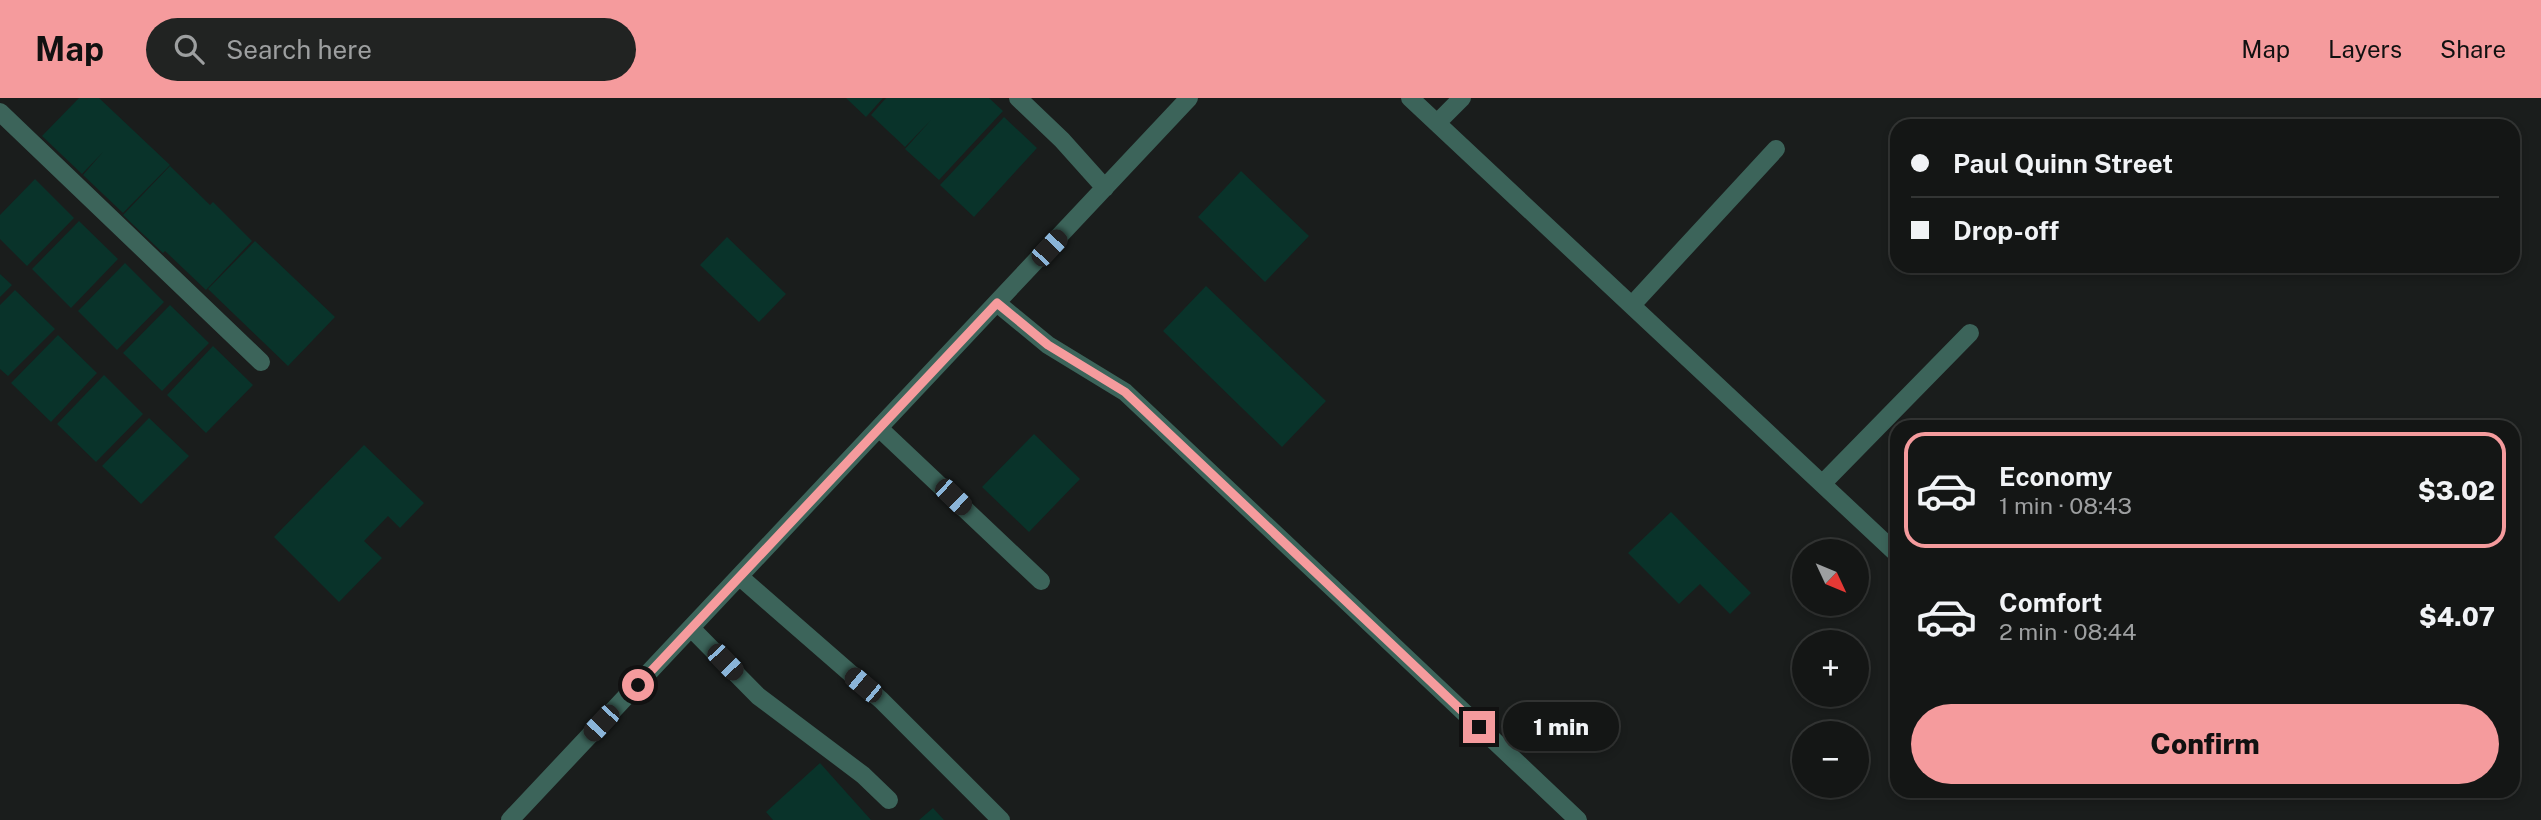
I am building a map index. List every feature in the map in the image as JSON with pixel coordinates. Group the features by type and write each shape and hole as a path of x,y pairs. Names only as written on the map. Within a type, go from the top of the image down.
{"street":[{"path":"1018,98 1062,140 1105,188"},
{"path":"510,820 1189,98"},
{"path":"1410,98 1890,547"},
{"path":"1437,123 1462,98"},
{"path":"0,112 261,362"},
{"path":"1632,305 1776,149"},
{"path":"997,303 1048,345 1125,392 1577,820"},
{"path":"1823,483 1970,333"},
{"path":"880,428 1041,581"},
{"path":"740,576 881,700 1001,820"},
{"path":"691,628 758,696 863,775 889,800"}],"building":[{"path":"79,98 99,98 170,165 123,213 83,175 103,152 82,174 42,136"},
{"path":"846,98 883,98 866,117"},
{"path":"886,98 989,98 1003,111 939,180 905,149 931,120 905,147 871,115"},
{"path":"1004,117 1037,148 974,217 940,185"},
{"path":"170,166 210,205 213,202 252,241 206,290 123,215"},
{"path":"1241,171 1309,236 1265,282 1198,217"},
{"path":"35,179 74,218 27,266 0,239 0,215"},
{"path":"79,221 118,259 71,308 32,269"},
{"path":"727,237 786,294 759,322 700,265"},
{"path":"255,241 335,317 288,366 208,289"},
{"path":"125,263 164,302 117,350 78,311"},
{"path":"0,274 12,285 0,297"},
{"path":"1206,286 1326,401 1282,447 1163,331"},
{"path":"15,290 55,329 8,376 0,369 0,305"},
{"path":"170,305 209,343 162,391 123,353"},
{"path":"58,335 97,373 51,422 11,383"},
{"path":"213,346 253,385 206,433 167,395"},
{"path":"104,375 143,414 96,462 57,424"},
{"path":"149,418 189,456 141,504 102,466"},
{"path":"1034,434 1080,479 1029,532 982,487"},
{"path":"364,445 424,503 400,528 388,516 364,541 382,558 339,602 274,537"},
{"path":"1671,512 1751,593 1730,614 1700,584 1679,604 1628,553"},
{"path":"820,763 871,820 773,820 766,812"},
{"path":"933,808 944,820 919,820"}],"route":[{"path":"638,685 997,303 1048,345 1125,392 1479,727"}]}
